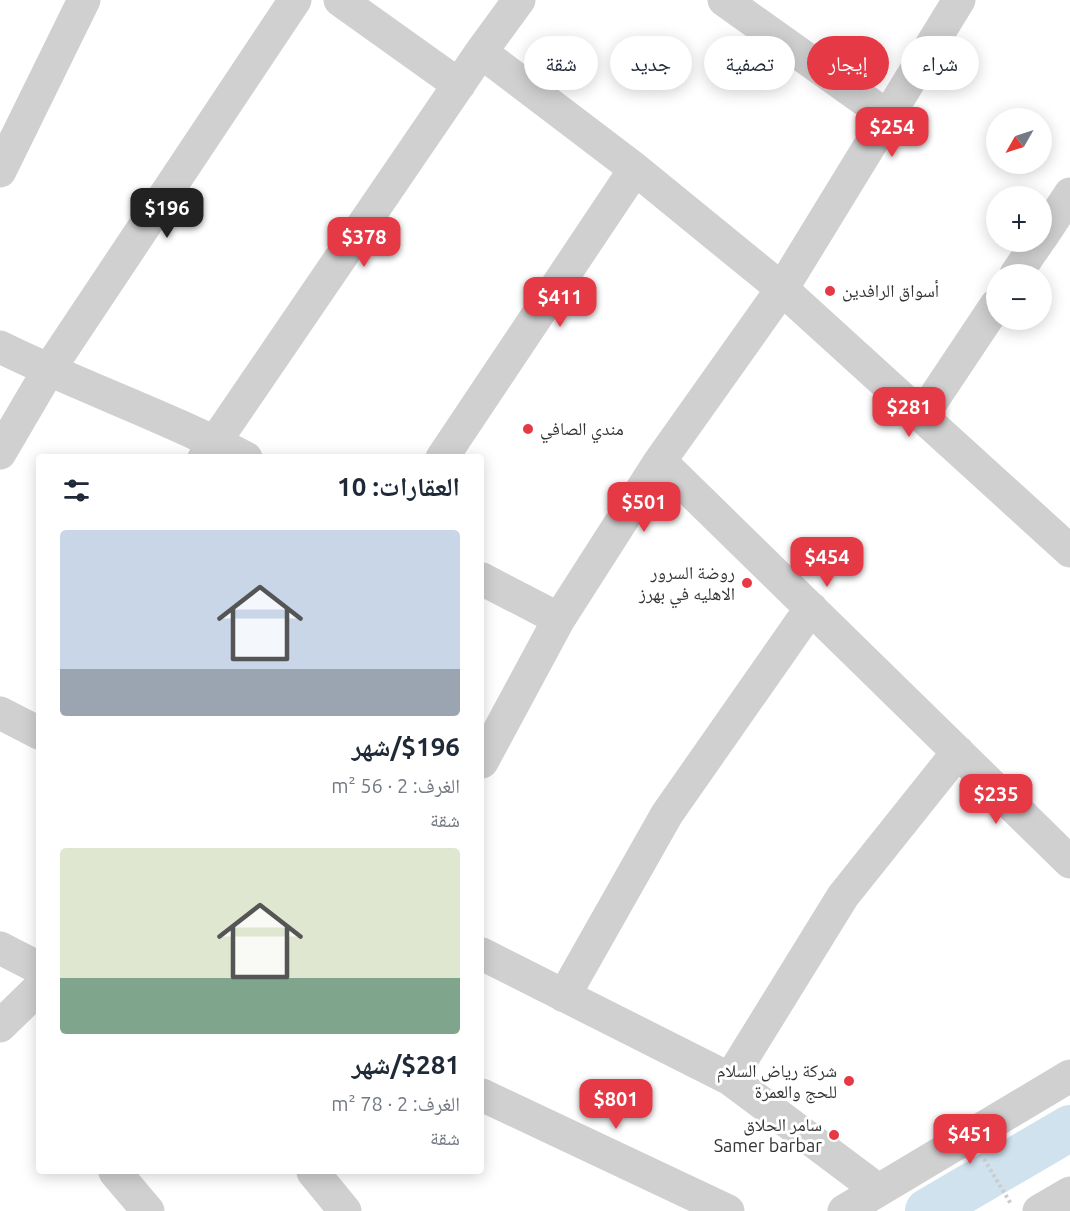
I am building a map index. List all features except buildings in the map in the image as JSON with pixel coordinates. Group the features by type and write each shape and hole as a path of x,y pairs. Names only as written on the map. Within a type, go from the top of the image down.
{"street":[{"path":"0,171 84,0"},
{"path":"0,453 48,371 295,0"},
{"path":"340,0 459,85"},
{"path":"209,449 519,0"},
{"path":"724,0 887,116"},
{"path":"484,758 559,619 660,461 782,289 959,0"},
{"path":"481,52 635,169 782,289 1068,546"},
{"path":"445,454 635,169"},
{"path":"1052,221 1070,194"},
{"path":"922,416 986,320"},
{"path":"0,347 209,449 230,454"},
{"path":"660,461 1070,862"},
{"path":"484,580 559,619"},
{"path":"564,996 667,814 811,608"},
{"path":"0,713 36,728"},
{"path":"730,1079 843,896 958,752"},
{"path":"0,948 36,966"},
{"path":"484,955 730,1079 878,1190"},
{"path":"0,1026 36,991"},
{"path":"844,1211 1070,1076"},
{"path":"484,1096 728,1211"},
{"path":"117,1174 148,1211"},
{"path":"314,1174 345,1211"},
{"path":"1039,1211 1070,1192"}],"path":[{"path":"969,1135 1016,1211"}],"waterway":[{"path":"928,1211 1070,1128"}],"place":[{"name":"أسواق الرافدين","path":"830,291"},
{"name":"مندي الصافي","path":"528,429"},
{"name":"روضة السرور الاهليه في بهرز","path":"747,583"},
{"name":"شركة رياض السلام للحج والعمرة","path":"849,1081"},
{"name":"سامر الحلاق Samer barbar","path":"834,1135"}]}
